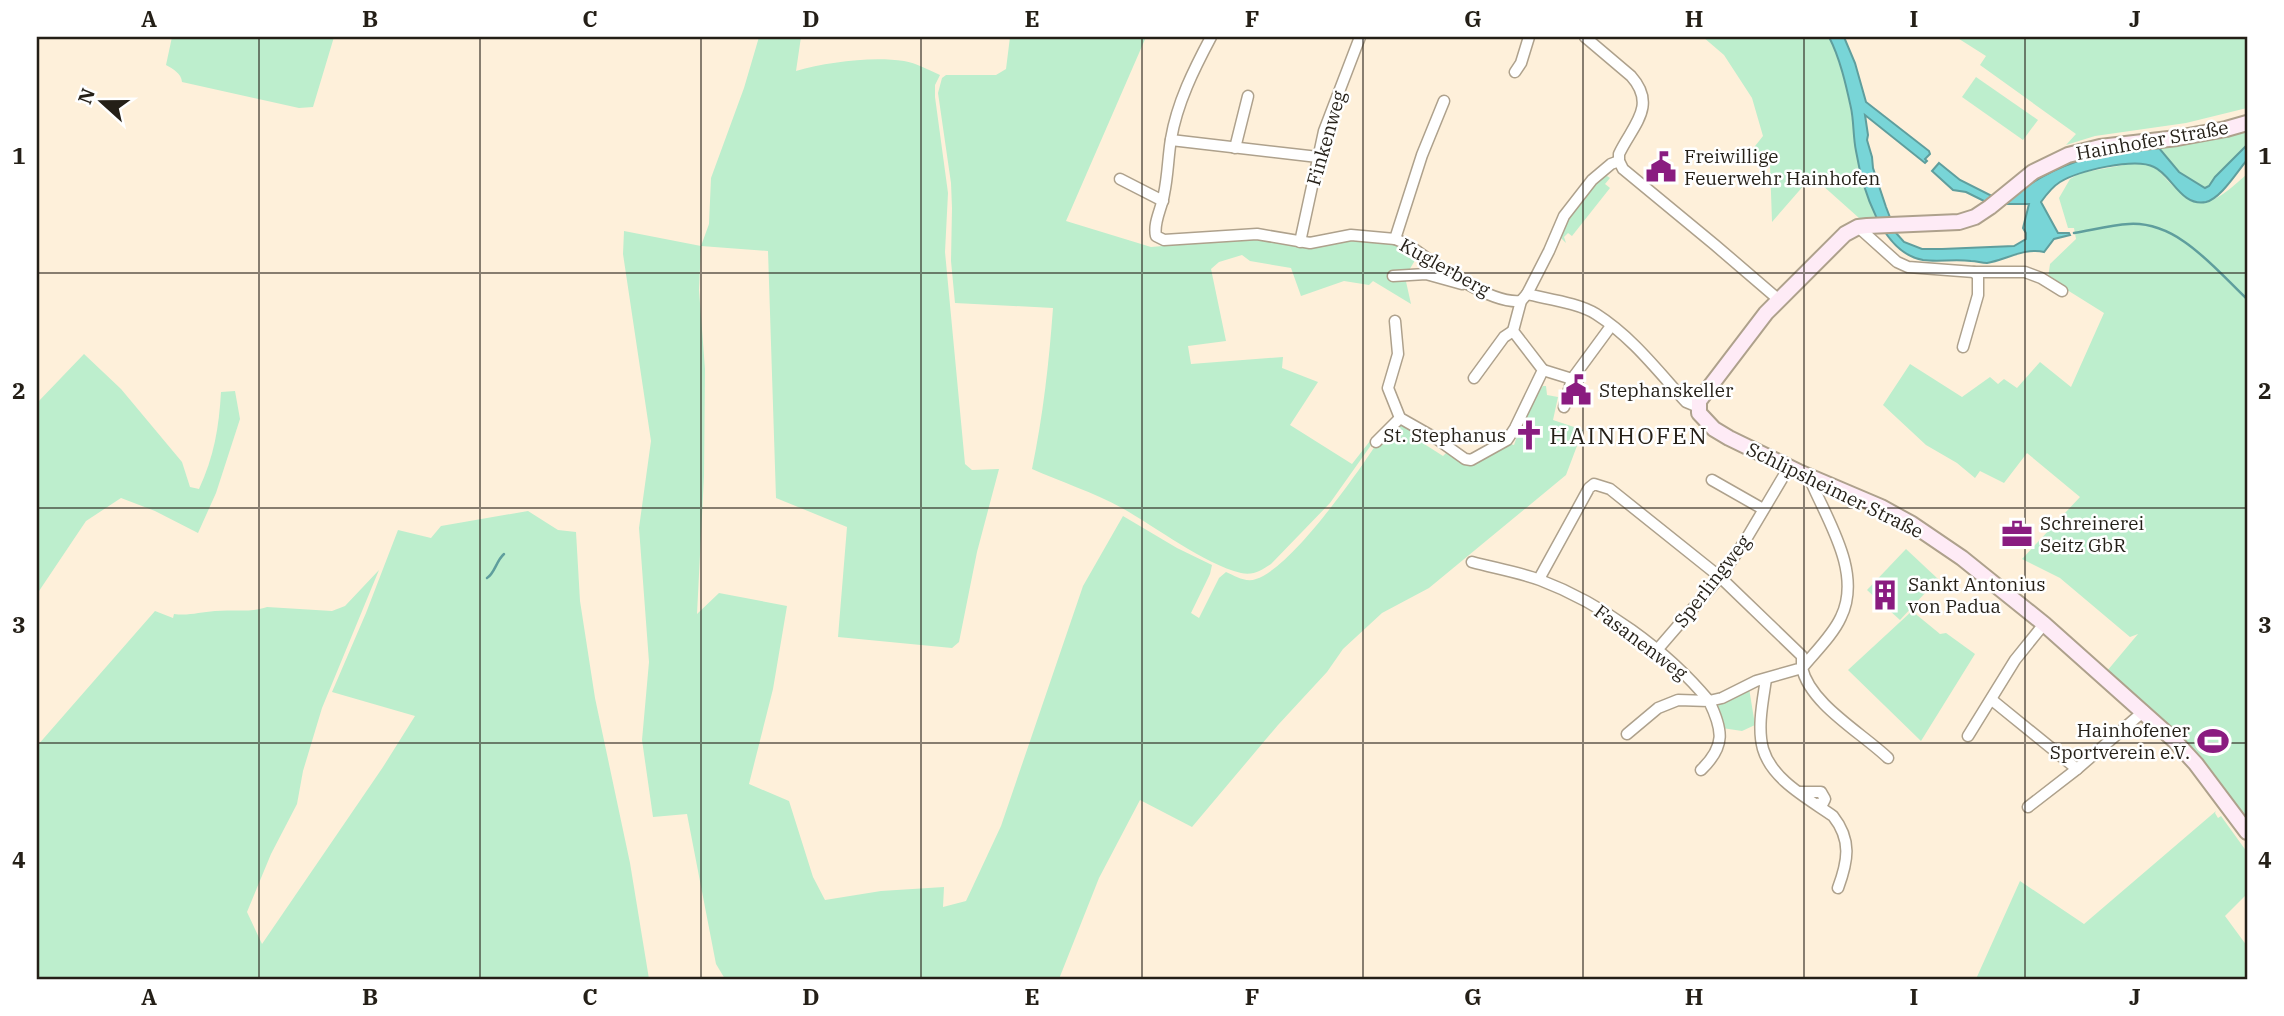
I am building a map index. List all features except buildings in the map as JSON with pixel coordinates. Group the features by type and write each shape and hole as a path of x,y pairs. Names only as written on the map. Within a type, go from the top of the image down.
{"street":[{"name":"Kuglerberg","path":"1211,37 1177,112 1163,201 1154,228 1156,236 1164,240 1257,234 1310,243 1351,235 1395,239 1473,287 1513,302 1524,297 1567,303 1595,313 1627,337 1686,402 1698,407"},
{"name":"Finkenweg","path":"1300,242 1318,157 1332,108 1360,37"},
{"path":"1516,72 1529,37"},
{"path":"1585,37 1631,76 1642,93 1643,112 1622,148 1619,161 1623,169 1778,299"},
{"path":"1235,148 1248,96"},
{"path":"1395,239 1422,155 1444,101"},
{"name":"Hainhofer Straße","path":"1862,227 1959,222 1975,217 2033,172 2068,155 2100,147 2213,131 2247,122"},
{"path":"1171,140 1318,157"},
{"path":"1474,378 1504,337 1513,331 1524,297 1564,216 1591,180 1619,161"},
{"path":"1120,178 1163,201"},
{"path":"1698,407 1711,384 1778,299 1845,234 1862,227 1897,262 1908,267 1974,272 2025,272 2062,291"},
{"path":"1963,347 1978,295 1978,276 1974,272"},
{"path":"1393,276 1426,274 1473,287"},
{"path":"1395,321 1398,354 1388,388 1400,418 1471,460 1507,440 1543,370"},
{"path":"1564,407 1572,379 1611,326"},
{"path":"1513,331 1543,370 1572,379"},
{"name":"Schlipsheimer Straße","path":"1698,407 1704,420 1714,429 1812,478 1881,508 1923,531 1962,558 2044,624 2144,711 2196,764 2247,832"},
{"path":"1376,442 1400,418"},
{"name":"Sperlingweg","path":"1657,650 1720,576 1745,541 1789,467"},
{"path":"1627,734 1658,708 1678,699 1709,701 1721,698 1766,678 1802,668 1840,620 1847,595 1842,552 1812,484 1812,478"},
{"path":"1712,480 1763,509"},
{"path":"1539,579 1589,488 1594,484 1609,489 1720,576 1801,656 1804,675 1817,697 1888,758"},
{"name":"Fasanenweg","path":"1472,562 1539,579 1590,604 1657,650 1688,677 1709,701"},
{"path":"1968,736 2015,660 2044,624"},
{"path":"1766,678 1761,720 1763,749 1782,777 1839,824 1847,843 1844,872 1838,888"},
{"path":"1992,700 2077,769"},
{"path":"1701,769 1714,758 1718,748 1719,727 1709,701"},
{"path":"2028,807 2144,711"}],"green space":[{"path":"172,37 334,37 313,107 299,108 182,82 178,74 166,65"},
{"path":"759,37 801,37 796,71 821,65 878,59 909,62 940,75 935,85 935,97 948,193 945,252 965,464 972,470 999,469 977,552 959,642 952,648 838,637 847,527 776,498 768,251 701,246 709,224 711,178 744,88"},
{"path":"1010,37 1146,37 1066,221 1151,247 1257,238 1303,246 1353,241 1398,245 1417,257 1405,277 1411,304 1373,281 1369,285 1344,281 1301,296 1291,268 1250,261 1242,255 1219,262 1211,269 1226,341 1188,346 1191,364 1283,357 1282,368 1318,382 1290,425 1352,464 1370,441 1374,441 1330,503 1271,564 1261,570 1245,574 1212,562 1111,502 1032,469 1045,389 1053,308 955,303 951,261 951,183 938,93 942,78 946,75 996,75 1006,69"},
{"path":"1703,37 1829,37 1845,81 1862,174 1878,218 1859,218 1812,176 1772,222 1770,164 1748,155 1763,136 1752,98 1724,55"},
{"path":"1956,37 2247,37 2247,108 2186,123 2095,136 2066,145 2076,134 1980,65 1986,56"},
{"path":"1976,77 2038,120 2023,140 1962,97"},
{"path":"2247,126 2247,145 2215,177 2209,187 2205,188 2179,172 2158,146"},
{"path":"2135,163 2154,168 2180,192 2199,201 2208,201 2226,192 2247,174 2247,824 2153,714 2154,711 2107,671 2138,634 2130,637 2060,578 2022,559 2080,497 2027,453 2004,483 1980,471 1975,478 1957,463 1926,445 1883,405 1910,364 1962,397 1990,377 1998,384 2004,379 2017,388 2040,362 2071,387 2104,313 2048,278 2050,264 2076,239 2074,228 2068,228 2059,198 2070,179 2080,173"},
{"path":"1604,174 1610,178 1605,184 1610,188 1572,236 1568,233 1564,237 1566,243 1561,238 1565,221 1583,194"},
{"path":"624,231 701,246 699,290 705,369 704,476 697,614 719,593 787,606 773,689 749,784 789,801 813,877 825,900 881,891 944,887 943,907 966,901 1001,826 1083,586 1123,516 1212,565 1191,613 1199,618 1219,578 1226,572 1241,579 1252,580 1269,572 1284,560 1330,508 1383,436 1397,425 1407,426 1422,434 1418,440 1443,456 1448,451 1467,466 1507,443 1514,445 1526,410 1543,386 1546,386 1547,395 1558,397 1553,420 1583,430 1566,475 1429,588 1382,613 1343,649 1327,672 1278,725 1192,827 1140,800 1099,878 1059,979 725,979 716,964 687,814 653,817 642,740 649,662 639,528 651,441 623,254"},
{"path":"84,354 121,389 182,462 190,487 199,489 212,453 221,392 235,391 240,419 216,493 198,533 155,511 121,498 86,521 37,594 37,403"},
{"path":"528,511 558,530 576,532 580,601 595,698 630,863 649,979 37,979 37,746 155,611 173,618 174,614 267,607 332,611 345,606 379,570 322,708 303,771 297,804 271,854 247,912 262,944 415,716 332,692 398,530 431,538 441,526"},
{"path":"1906,549 1938,579 1900,620 1867,590"},
{"path":"1912,611 1940,634 1946,633 1975,654 1921,741 1848,670"},
{"path":"1749,688 1755,725 1742,731 1722,728 1717,709 1719,704"},
{"path":"2216,811 2218,818 2221,816 2247,852 2247,894 2225,916 2247,946 2247,979 1976,979 2020,881 2084,924"}],"water":[{"path":"1829,37 1844,37 1866,102 1929,151 1925,163 1865,115 1873,168 1896,233 1904,242 1922,249 2014,246 2026,239 2023,228 2029,204 2003,204 2039,178 2095,156 2159,148 2179,172 2205,188 2247,145 2247,160 2223,190 2206,202 2190,200 2160,171 2145,164 2121,164 2080,174 2057,184 2041,202 2058,233 2070,235 2054,239 2044,252 2023,252 1987,263 1923,260 1908,255 1896,245 1876,216 1859,166 1847,90"},
{"path":"1939,163 1960,180 1992,196 1986,202 1966,192 1953,190 1932,171"}],"waterway":[{"path":"2074,233 2129,224 2164,230 2209,261 2247,299"},
{"path":"487,578 504,554"}],"place":[{"name":"Freiwillige Feuerwehr Hainhofen","path":"1661,167"},
{"name":"Stephanskeller","path":"1576,390"},
{"name":"St. Stephanus","path":"1529,435"},
{"name":"Schreinerei Seitz GbR","path":"2017,534"},
{"name":"Sankt Antonius von Padua","path":"1885,595"},
{"name":"Hainhofener Sportverein e.V.","path":"2213,741"}],"district":[{"name":"HAINHOFEN","path":"1629,436"}]}
